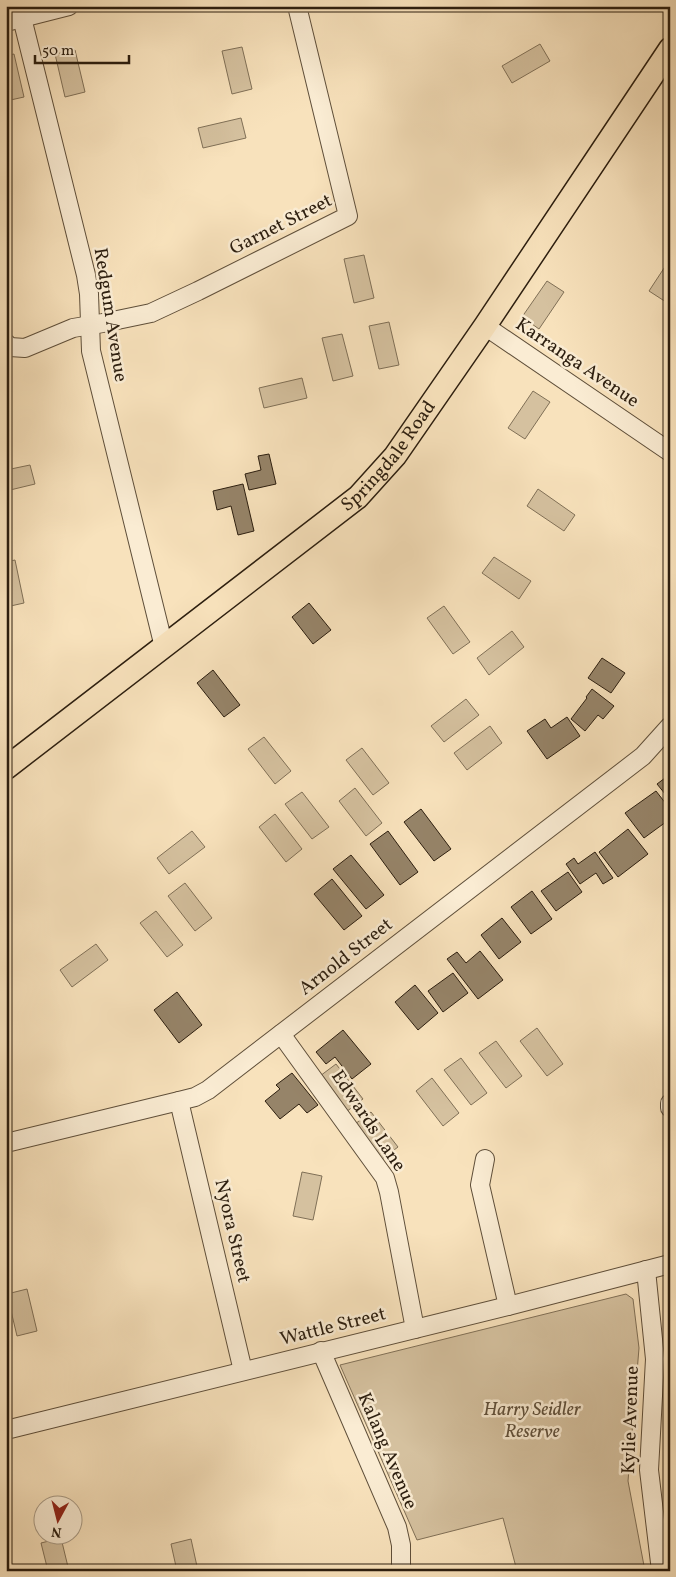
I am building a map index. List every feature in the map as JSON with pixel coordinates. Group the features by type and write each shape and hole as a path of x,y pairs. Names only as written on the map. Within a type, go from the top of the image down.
{"main road":[{"name":"Springdale Road","path":"6,768 358,497 395,456 486,326 670,50"}],"street":[{"path":"14,20 69,6"},
{"name":"Garnet Street","path":"89,325 151,313 348,216 297,6"},
{"name":"Redgum Avenue","path":"14,20 86,275 89,294 91,351 164,647"},
{"path":"6,343 10,347 25,348 73,328 89,325"},
{"name":"Karranga Avenue","path":"486,326 670,452"},
{"name":"Arnold Street","path":"6,1143 195,1097 208,1090 643,756 670,726"},
{"name":"Edwards Lane","path":"281,1034 385,1178 415,1329"},
{"name":"Nyora Street","path":"179,1101 243,1371"},
{"path":"670,1103 670,1108"},
{"path":"485,1159 480,1185 508,1306"},
{"name":"Wattle Street","path":"6,1430 670,1264"},
{"name":"Kylie Avenue","path":"646,1270 655,1359 649,1470 661,1571"},
{"name":"Kalang Avenue","path":"321,1351 397,1527 401,1545 401,1571"}],"green space":[{"path":"540,44 550,61 512,83 502,66"},
{"path":"242,47 252,89 232,94 222,51"},
{"path":"75,50 85,92 65,97 55,54"},
{"path":"14,54 24,97 6,101 6,56"},
{"path":"241,118 246,138 203,148 198,128"},
{"path":"364,255 374,298 354,303 344,259"},
{"path":"670,259 670,296 666,302 649,291"},
{"path":"547,281 564,292 539,329 522,317"},
{"path":"389,322 399,365 379,369 369,326"},
{"path":"342,334 353,376 333,381 322,338"},
{"path":"302,378 307,398 264,408 259,388"},
{"path":"533,391 550,402 525,439 508,428"},
{"path":"30,465 35,484 6,491 6,470"},
{"path":"538,489 575,515 564,531 527,506"},
{"path":"494,557 531,581 519,599 482,573"},
{"path":"15,560 24,603 6,607 6,562"},
{"path":"444,606 470,642 453,654 427,618"},
{"path":"512,631 524,647 489,675 477,658"},
{"path":"466,699 479,715 444,742 431,726"},
{"path":"490,726 502,743 467,770 454,753"},
{"path":"264,737 291,771 275,784 248,749"},
{"path":"362,748 389,783 373,795 346,760"},
{"path":"355,788 382,823 366,836 339,801"},
{"path":"302,792 329,827 312,839 285,804"},
{"path":"275,814 302,849 286,862 259,827"},
{"path":"192,831 205,847 169,874 157,858"},
{"path":"185,883 212,918 195,931 168,896"},
{"path":"156,911 183,945 167,957 140,923"},
{"path":"96,944 108,960 72,987 60,970"},
{"path":"537,1028 563,1064 547,1076 520,1041"},
{"path":"496,1041 522,1076 506,1088 479,1053"},
{"path":"461,1058 487,1093 471,1105 444,1070"},
{"path":"336,1064 363,1099 346,1112 320,1076"},
{"path":"432,1078 459,1113 443,1126 416,1091"},
{"path":"371,1112 398,1147 382,1159 355,1124"},
{"path":"302,1172 322,1176 313,1220 293,1216"},
{"path":"27,1289 37,1331 17,1336 7,1294"},
{"name":"Harry Seidler Reserve","path":"626,1294 633,1299 639,1348 628,1481 645,1571 517,1571 503,1518 417,1540 340,1365"},
{"path":"191,1539 198,1571 177,1571 171,1544"},
{"path":"41,1544 62,1544 69,1571 48,1571"}],"building":[{"path":"269,454 276,484 249,490 245,474 261,470 258,456"},
{"path":"243,484 254,531 238,535 231,506 217,510 213,491"},
{"path":"309,603 331,630 313,644 292,617"},
{"path":"602,658 625,673 611,693 588,678"},
{"path":"213,670 240,705 224,717 197,683"},
{"path":"592,689 614,706 603,719 598,715 585,731 571,719"},
{"path":"567,717 580,736 547,759 527,731 545,719 551,728"},
{"path":"665,778 670,783 670,800 657,784"},
{"path":"656,791 670,809 670,819 644,838 625,813"},
{"path":"421,809 451,849 434,861 404,822"},
{"path":"628,829 648,854 618,877 599,852"},
{"path":"388,831 418,872 400,885 370,844"},
{"path":"595,852 613,878 603,884 596,873 580,884 566,864 574,858 578,864"},
{"path":"351,855 384,895 366,909 333,869"},
{"path":"568,872 582,892 556,911 541,891"},
{"path":"332,879 362,916 344,930 314,894"},
{"path":"532,891 552,919 531,934 511,907"},
{"path":"502,918 521,942 499,959 481,935"},
{"path":"480,951 503,980 478,999 447,959 457,952 466,963"},
{"path":"453,973 468,993 443,1012 428,991"},
{"path":"415,985 438,1013 418,1030 395,1002"},
{"path":"177,992 202,1025 179,1043 154,1010"},
{"path":"343,1030 371,1064 352,1079 335,1057 326,1064 316,1052"},
{"path":"292,1073 318,1105 307,1113 299,1104 280,1119 265,1101 280,1089 276,1085"}]}
